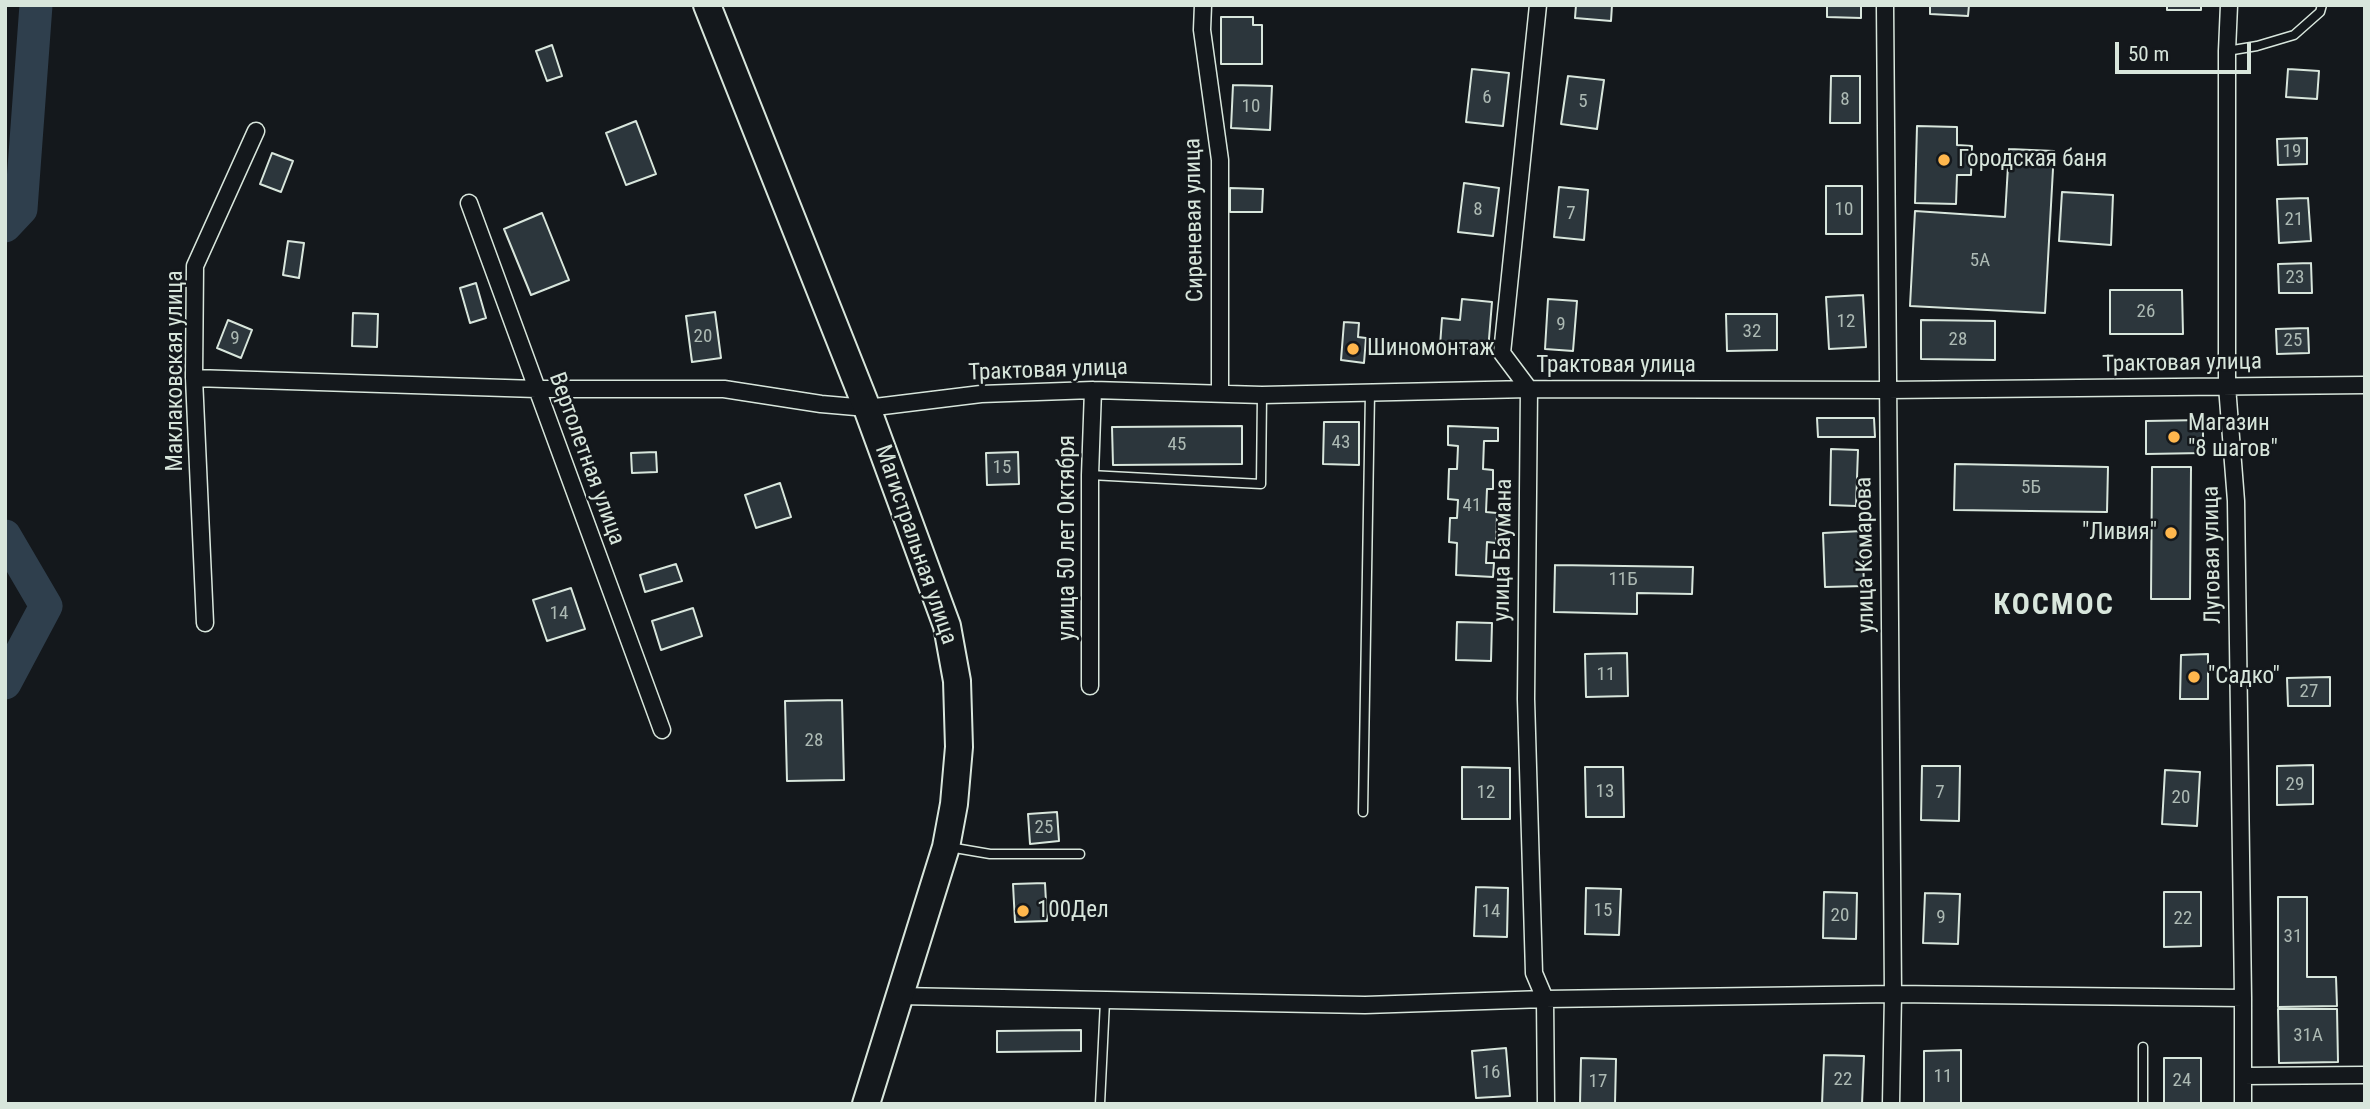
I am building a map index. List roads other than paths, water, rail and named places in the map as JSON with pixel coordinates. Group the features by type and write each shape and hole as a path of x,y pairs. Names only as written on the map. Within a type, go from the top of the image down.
{"main road":[{"name":"Магистральная улица","path":"707,5 867,408 947,626 957,681 959,747 954,804 946,846 866,1104"}],"street":[{"name":"Сиреневая улица","path":"1203,5 1202,30 1220,160 1220,392"},
{"path":"1529,389 1502,353 1538,5"},
{"name":"улица Комарова","path":"1885,5 1893,994 1891,1104"},
{"name":"Луговая улица","path":"2230,5 2227,51 2227,386 2236,501 2244,998 2243,1104"},
{"name":"Маклаковская улица","path":"205,623 194,378 195,266 256,131"},
{"name":"Вертолетная улица","path":"469,203 662,730"},
{"name":"Трактовая улица","path":"194,378 536,388 724,389 867,408 981,394 1093,390 1262,395 1529,389 1888,390 2365,385"},
{"name":"улица Баумана","path":"1529,389 1525,699 1534,973 1545,999 1546,1104"},
{"name":"улица 50 лет Октября","path":"1090,686 1090,475 1093,390"},
{"path":"899,996 1364,1005 1545,999 1893,994 2244,998"},
{"path":"2243,1076 2365,1075"}],"lane":[{"path":"2227,51 2257,46 2294,35 2320,12 2322,5"},
{"path":"1363,812 1370,392"},
{"path":"1090,475 1261,484 1262,395"},
{"path":"946,846 990,854 1080,854"},
{"path":"1100,1104 1105,1001"},
{"path":"2143,1047 2143,1104"}],"waterway":[{"path":"5,226 21,209 36,5"},
{"path":"5,536 46,606 5,683"}],"place":[{"name":"Городская баня","path":"1944,160"},
{"name":"Шиномонтаж","path":"1353,349"},
{"name":"Магазин \"8 шагов\"","path":"2174,437"},
{"name":"\"Ливия\"","path":"2171,533"},
{"name":"\"Садко\"","path":"2194,677"},
{"name":"100Дел","path":"1023,911"}],"district":[{"name":"КОСМОС","path":"2054,606"}]}
